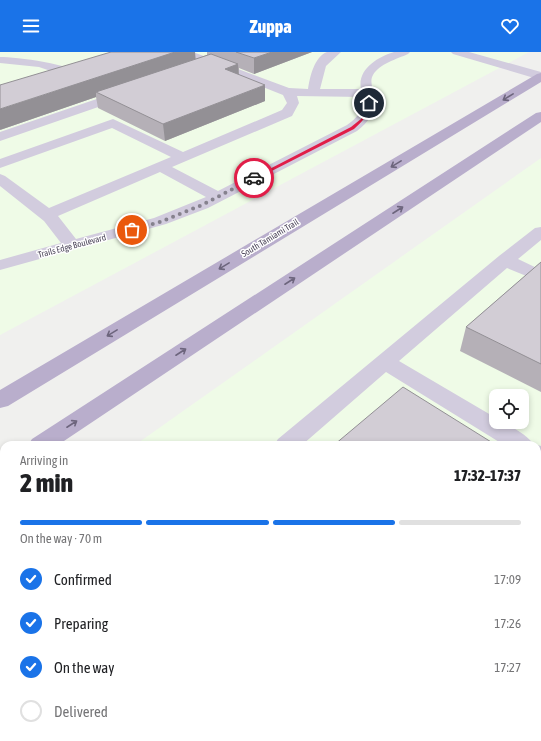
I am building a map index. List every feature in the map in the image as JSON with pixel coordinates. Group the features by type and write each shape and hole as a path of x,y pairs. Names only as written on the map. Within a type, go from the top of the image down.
{"main road":[{"name":"South Tamiami Trail","path":"0,400 541,76"},
{"path":"46,441 541,116"}],"street":[{"path":"154,54 178,52 195,53 212,63 287,92 367,93"},
{"path":"313,92 316,72 320,65 335,52"},
{"name":"Trails Edge Boulevard","path":"0,266 160,222 202,205 352,128 363,119 367,111 369,103 365,78 384,56 404,52"},
{"path":"457,52 541,76"},
{"path":"494,52 541,65"},
{"path":"0,60 34,61 49,65 76,76"},
{"path":"0,71 34,61"},
{"path":"196,68 212,63"},
{"path":"56,83 91,72"},
{"path":"0,136 136,89"},
{"path":"47,215 287,113 293,103 292,98 287,92"},
{"path":"83,107 183,157"},
{"path":"0,164 113,123"},
{"path":"162,166 218,197"},
{"path":"0,179 14,196 47,215 66,234 72,246"},
{"path":"291,441 505,260 541,232"},
{"path":"505,260 541,277"},
{"path":"385,362 515,441"}],"shaded area":[{"path":"0,52 529,52 0,335"},
{"path":"541,158 541,441 141,441"}],"building":[{"path":"111,52 175,52 0,109 0,85"},
{"path":"236,52 272,52 254,58"},
{"path":"211,54 238,64 225,69 265,85 163,124 96,92"},
{"path":"541,262 541,364 466,327"},
{"path":"403,387 490,441 339,441"}],"way so far":[{"path":"132,230 160,222 202,205 254,178"}],"route":[{"path":"254,178 352,128 363,119 369,103"}]}
